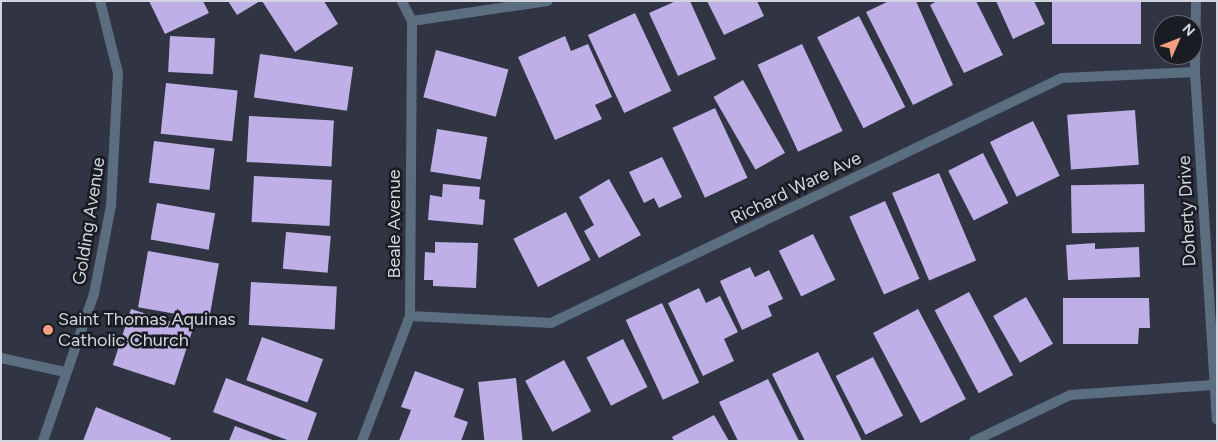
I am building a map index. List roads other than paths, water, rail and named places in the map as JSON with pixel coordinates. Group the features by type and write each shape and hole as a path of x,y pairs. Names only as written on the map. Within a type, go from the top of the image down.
{"street":[{"name":"Golding Avenue","path":"43,441 65,372 94,294 111,206 118,73 100,1"},
{"name":"Beale Avenue","path":"362,441 410,316 412,21 402,1"},
{"path":"412,21 548,1"},
{"name":"Doherty Drive","path":"1196,1 1195,72 1213,385 1217,419"},
{"name":"Richard Ware Ave","path":"410,316 551,323 1062,78 1195,72"},
{"path":"1,358 65,372"},
{"path":"974,441 1070,395 1213,385"}],"place":[{"name":"Saint Thomas Aquinas Catholic Church","path":"48,330"}]}
